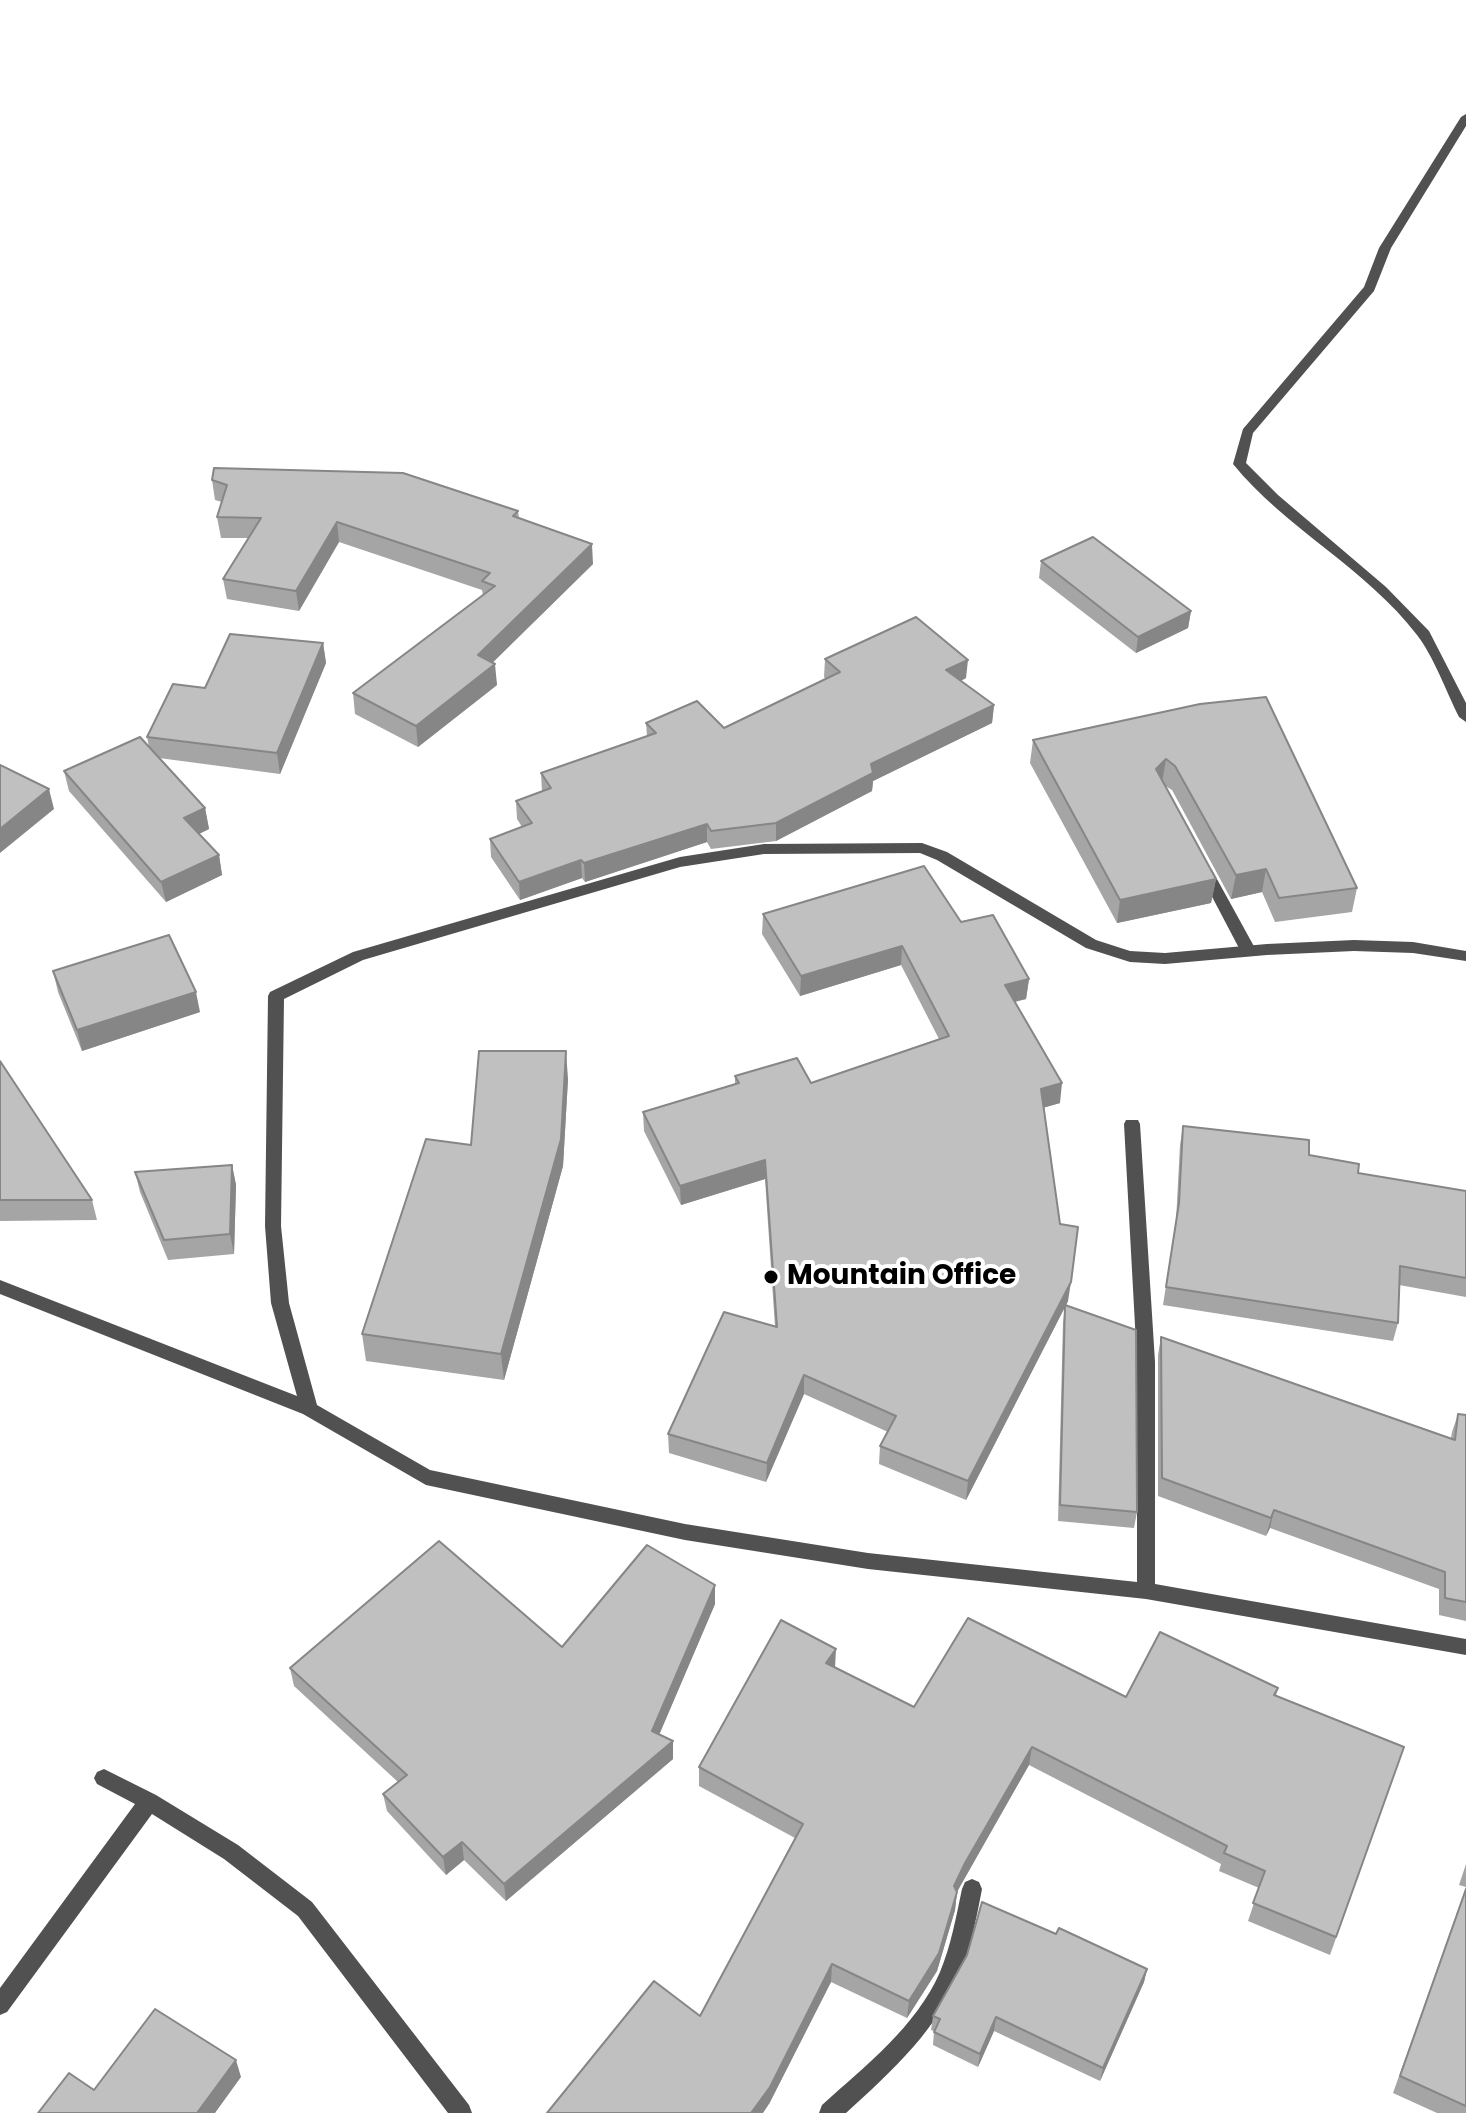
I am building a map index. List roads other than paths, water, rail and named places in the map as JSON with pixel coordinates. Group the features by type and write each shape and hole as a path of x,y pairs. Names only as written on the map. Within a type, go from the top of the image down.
{"street":[{"path":"1466,117 1385,248 1370,288 1247,432 1239,464 1273,498 1381,590 1424,634 1466,717"},
{"path":"309,1409 280,1303 273,1226 276,996 358,956 680,862 764,849 922,848 1117,956 1147,961 1325,945 1466,956"},
{"path":"1198,858 1248,950"},
{"path":"1132,1124 1146,1362 1146,1591"},
{"path":"0,1287 309,1409 426,1477 685,1532 837,1556 1146,1591 1466,1647"},
{"path":"104,1778 149,1801 231,1852 305,1909 461,2113"},
{"path":"0,2005 149,1801"},
{"path":"830,2113 900,2049 939,1996 956,1957 972,1889"}],"place":[{"name":"Mountain Office","path":"771,1277"}]}
